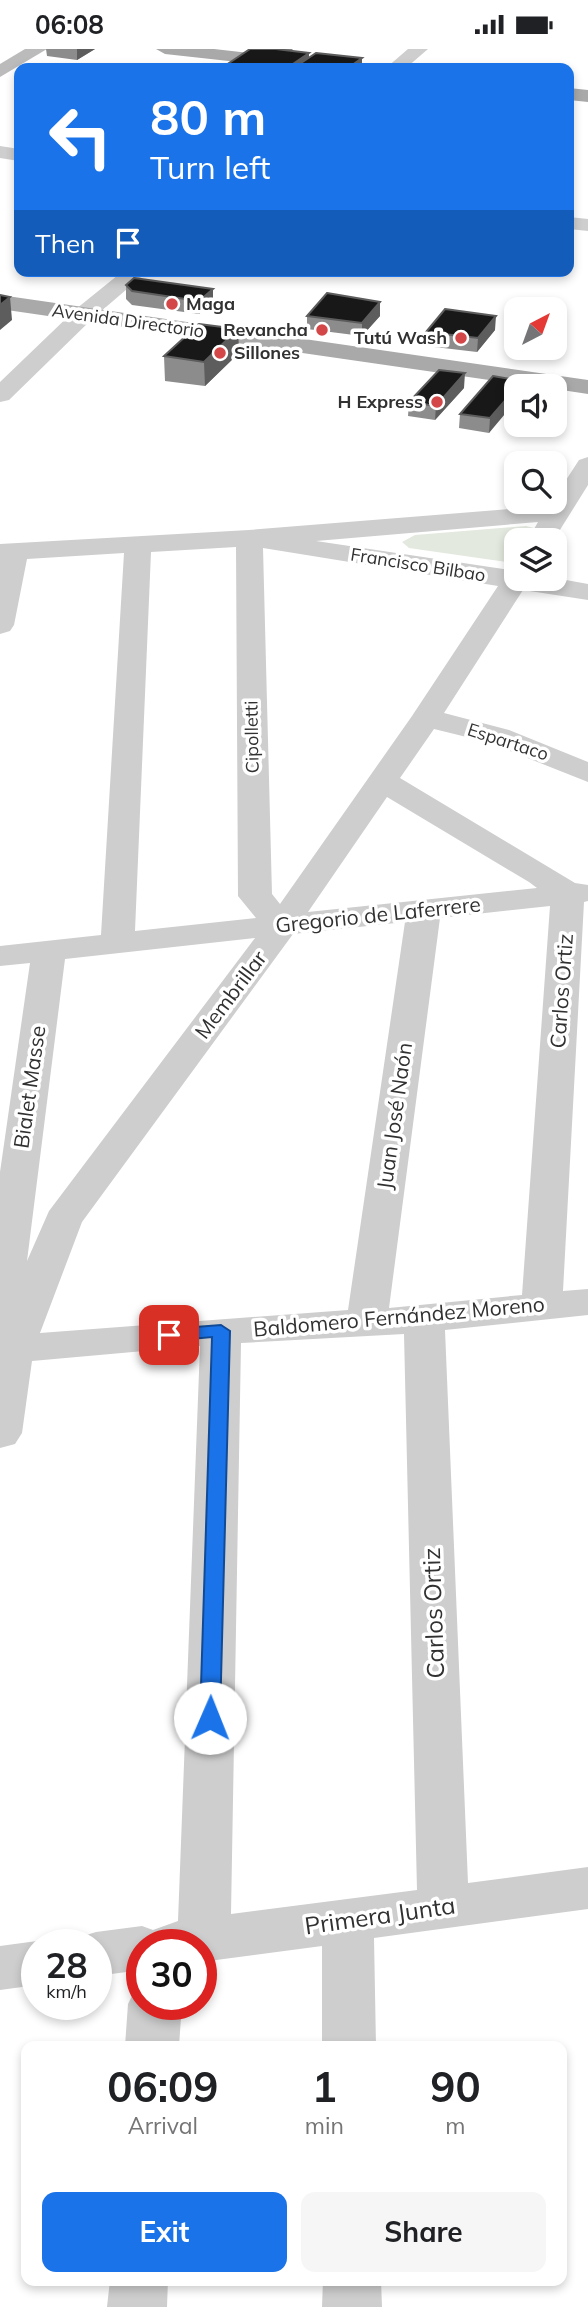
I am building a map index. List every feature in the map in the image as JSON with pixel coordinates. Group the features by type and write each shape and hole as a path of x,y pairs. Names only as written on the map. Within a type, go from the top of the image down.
{"main road":[{"path":"165,49 292,63"},
{"name":"Avenida Directorio","path":"0,302 588,387"}],"street":[{"path":"15,63 38,49"},
{"path":"401,63 419,49"},
{"path":"0,395 84,314 130,277"},
{"path":"567,498 588,465"},
{"name":"Francisco Bilbao","path":"8,551 249,538 545,514"},
{"name":"Francisco Bilbao","path":"249,538 504,578"},
{"name":"Cipolletti","path":"249,538 255,896 282,926"},
{"path":"117,945 138,543"},
{"path":"0,625 8,551"},
{"name":"Francisco Bilbao","path":"567,588 588,592"},
{"name":"Membrillar","path":"0,1433 7,1350 63,1220 282,926 426,718 509,591"},
{"name":"Espartaco","path":"426,718 498,736 588,773"},
{"path":"381,780 541,875 578,893"},
{"name":"Gregorio de Laferrere","path":"0,955 117,945 578,893"},
{"name":"Carlos Ortiz","path":"542,1306 578,893"},
{"name":"Juan José Naón","path":"367,1322 424,910"},
{"name":"Bialet Masse","path":"7,1350 4,1284 49,951"},
{"name":"Baldomero Fernández Moreno","path":"7,1350 221,1331 424,1319 588,1301"},
{"name":"Carlos Ortiz","path":"424,1319 443,1908"},
{"path":"189,1929 221,1331"},
{"name":"Primera Junta","path":"217,1938 443,1908 588,1896"},
{"path":"348,1921 349,2041"},
{"path":"0,1968 21,1965"},
{"path":"152,2041 154,2020"},
{"path":"137,2307 139,2286"},
{"path":"352,2286 352,2307"}],"shaded area":[{"path":"526,526 534,528 504,528 504,562 409,548 402,542 415,535"}],"building":[{"path":"250,49 309,53 294,63 229,63"},
{"path":"316,53 362,58 355,63 301,63"},
{"path":"134,278 213,289 199,301 132,291 126,285"},
{"path":"327,293 380,302 362,323 307,316"},
{"path":"0,295 10,297 0,305"},
{"path":"445,309 496,316 478,338 426,332"},
{"path":"199,324 238,329 204,362 164,356"},
{"path":"439,370 465,373 436,406 409,402"},
{"path":"493,376 504,378 504,402 490,418 460,414"}],"place":[{"name":"Maga","path":"172,304"},
{"name":"Revancha","path":"322,330"},
{"name":"Tutú Wash","path":"461,338"},
{"name":"Sillones","path":"220,353"},
{"name":"H Express","path":"437,402"}],"route":[{"path":"169,1335 221,1331 210,1718"}]}
